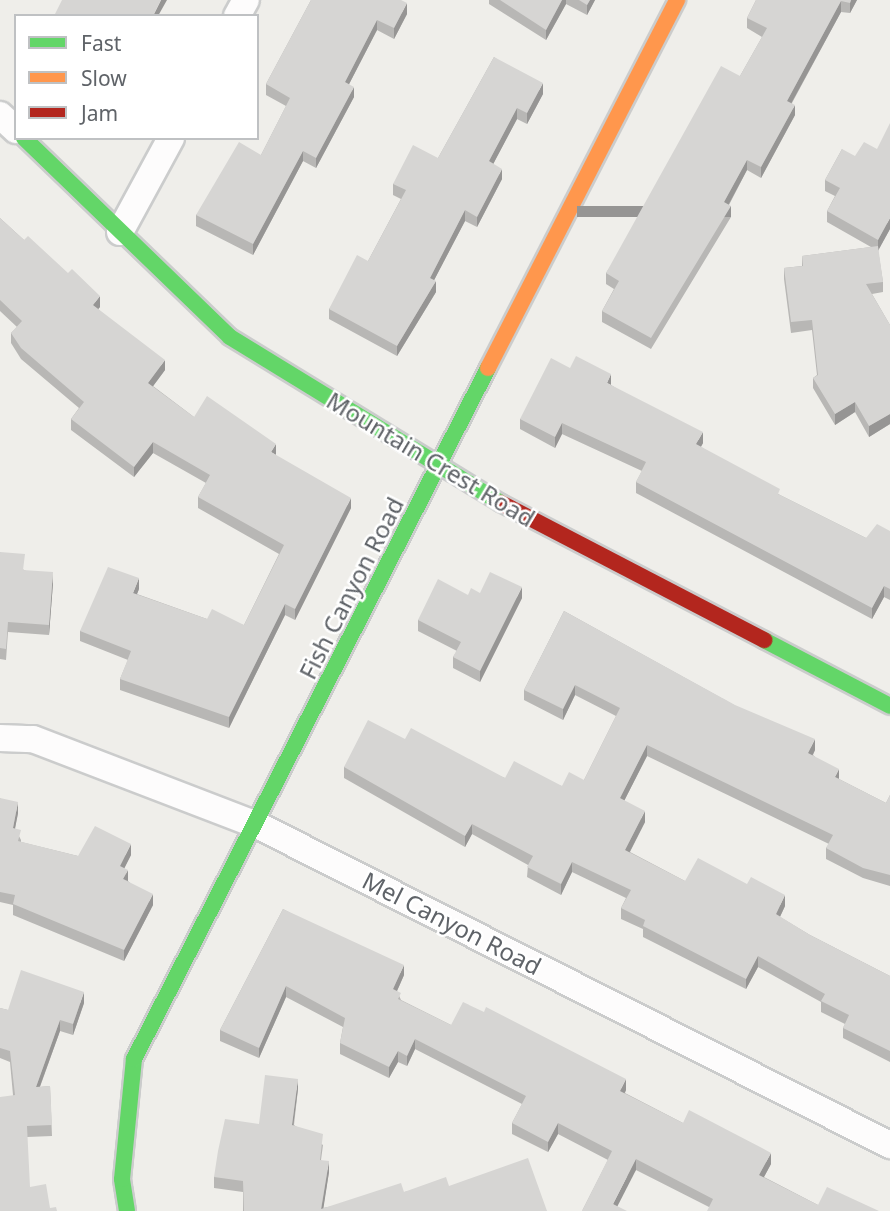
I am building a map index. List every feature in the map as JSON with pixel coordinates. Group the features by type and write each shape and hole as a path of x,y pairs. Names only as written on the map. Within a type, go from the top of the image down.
{"street":[{"name":"Fish Canyon Road","path":"127,1211 122,1179 134,1059 677,0"},
{"path":"0,115 14,129"},
{"name":"Mountain Crest Road","path":"26,140 230,338 439,466 890,706"},
{"path":"120,232 170,140"},
{"name":"Mel Canyon Road","path":"0,738 33,739 255,824 890,1145"}],"building":[{"path":"62,0 161,0 154,14 55,14"},
{"path":"311,0 401,0 407,3 394,28 377,20 345,82 354,87 316,158 303,151 253,244 196,215 239,142 261,155 290,98 266,84"},
{"path":"500,0 562,0 546,30"},
{"path":"756,0 851,0 850,3 841,1 787,101 795,105 761,167 747,160 724,202 731,206 651,338 602,311 619,281 606,273 721,66 740,76 767,28 747,18"},
{"path":"494,57 543,83 527,113 517,108 489,161 502,169 477,217 465,210 430,278 436,281 397,346 329,309 357,255 368,261 406,190 393,184 413,145 438,158"},
{"path":"890,123 890,218 878,240 827,211 840,188 825,180 842,149 855,156 864,142 877,149"},
{"path":"0,218 24,240 28,236 68,273 72,269 100,296 93,305 165,360 148,383 194,417 207,396 276,444 271,452 351,498 295,609 285,604 229,717 120,679 131,651 80,631 108,567 139,578 133,593 207,619 212,609 244,625 284,545 198,497 210,475 153,442 134,467 71,419 84,402 21,348 11,333 22,321 0,300"},
{"path":"878,246 883,282 866,284 890,325 890,414 869,426 855,402 835,414 813,378 818,375 812,320 791,322 784,268 803,266 802,256"},
{"path":"576,356 611,374 607,383 703,432 696,444 780,489 778,494 866,538 877,524 890,531 890,589 884,586 872,608 636,482 646,462 562,423 555,437 520,419 551,358 570,368"},
{"path":"0,552 25,554 23,570 53,572 49,625 8,622 6,649 0,648"},
{"path":"490,572 522,587 480,671 453,657 461,642 418,620 438,579 468,595 471,588 480,593"},
{"path":"564,611 735,705 815,739 808,753 839,769 835,777 886,803 890,795 890,875 863,868 826,848 833,835 647,745 620,798 645,811 625,850 685,881 698,858 747,884 751,877 785,895 776,914 810,935 890,976 890,1051 843,1028 849,1015 821,1001 825,994 758,956 746,979 643,926 645,920 621,908 631,890 572,862 561,884 527,867 533,856 472,824 465,836 344,767 368,720 405,739 411,728 505,778 514,761 562,786 569,772 584,780 620,708 575,685 563,709 524,690"},
{"path":"0,798 18,802 13,828 21,830 18,841 78,856 95,826 131,844 120,866 128,870 123,879 153,894 124,950 13,904 15,895 0,892"},
{"path":"283,909 404,965 393,989 401,993 398,999 451,1025 463,1002 484,1012 486,1007 626,1079 620,1091 683,1123 689,1110 771,1153 759,1175 818,1205 827,1187 879,1211 707,1211 713,1199 636,1159 613,1204 627,1211 582,1211 612,1151 558,1123 548,1142 512,1123 526,1096 415,1039 407,1056 398,1051 389,1067 340,1043 345,1018 286,986 259,1048 220,1030"},
{"path":"21,970 84,992 73,1024 60,1020 36,1087 50,1086 52,1125 27,1126 30,1187 46,1184 50,1208 56,1207 57,1211 0,1211 0,1097 15,1095 10,1051 0,1048 0,1008 8,1010"},
{"path":"265,1075 298,1079 292,1125 323,1134 320,1160 329,1161 321,1209 401,1183 404,1192 446,1177 449,1186 528,1158 547,1211 244,1211 243,1181 214,1177 218,1151 225,1119 259,1124"}],"traffic: fast":[{"path":"26,140 230,337 501,503"},
{"path":"127,1211 122,1179 134,1059 488,368"},
{"path":"764,640 890,706"}],"traffic: slow":[{"path":"488,368 677,0"}],"traffic: jam":[{"path":"501,503 764,640"}]}
